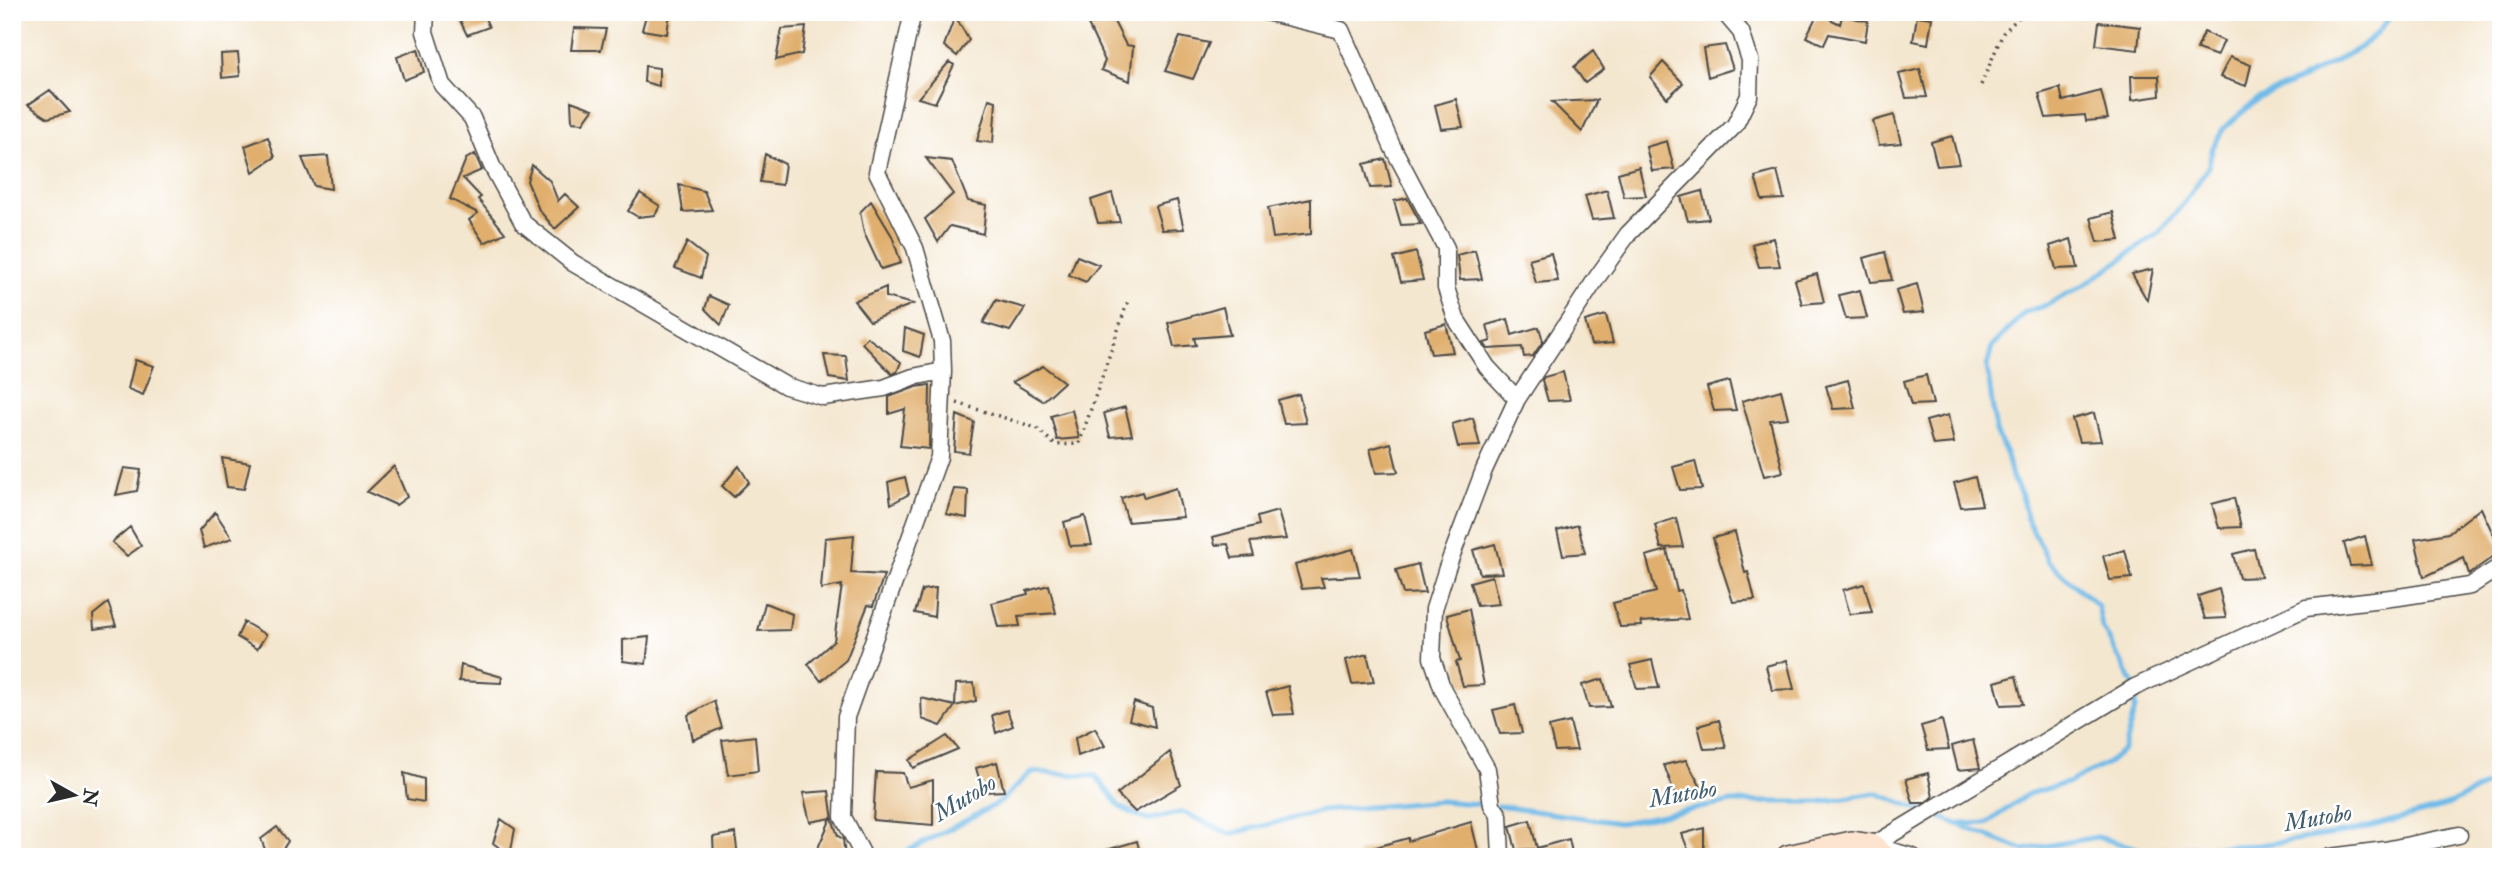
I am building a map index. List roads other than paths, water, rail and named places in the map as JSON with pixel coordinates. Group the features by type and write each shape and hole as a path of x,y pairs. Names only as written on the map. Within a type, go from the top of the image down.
{"main road":[{"path":"1787,857 1852,843 1878,851"}],"street":[{"path":"426,12 425,32 442,85 472,118 492,166 523,223 573,262 786,386 823,397 884,387 943,371"},
{"path":"864,857 842,817 846,717 939,457 942,341 915,247 877,172 913,12"},
{"path":"1266,12 1341,30 1392,146 1446,248 1446,288 1456,319 1487,367 1517,399"},
{"path":"1501,857 1499,815 1492,806 1487,769 1443,690 1432,658 1434,609 1483,470 1517,399 1628,234 1735,125 1749,96 1750,60 1741,32 1724,12"},
{"path":"1878,851 2135,687 2306,608 2470,586 2501,566"},
{"path":"2330,857 2385,850 2459,835"},
{"path":"1878,851 1913,857"}],"waterway":[{"path":"1961,824 1987,823 2028,794 2070,782 2108,763 2124,749 2135,709 2135,687 2102,627 2098,606 2048,561 2026,517 2022,496 2012,477 2007,455 1996,432 1987,367 1992,346 2025,312 2047,305 2086,284 2160,232 2188,198 2208,167 2213,147 2224,128 2259,98 2300,80 2359,48 2378,32 2394,12"},
{"name":"Mutobo","path":"1932,814 2023,850 2097,837 2143,850 2259,845 2350,832 2443,807 2489,784 2501,769"},
{"name":"Mutobo","path":"896,857 999,803 1031,772 1096,776 1120,807 1147,820 1183,812 1230,834 1322,811 1441,801 1489,805"},
{"name":"Mutobo","path":"1498,806 1620,823 1732,802 1820,802 1876,793 1923,811"}]}
